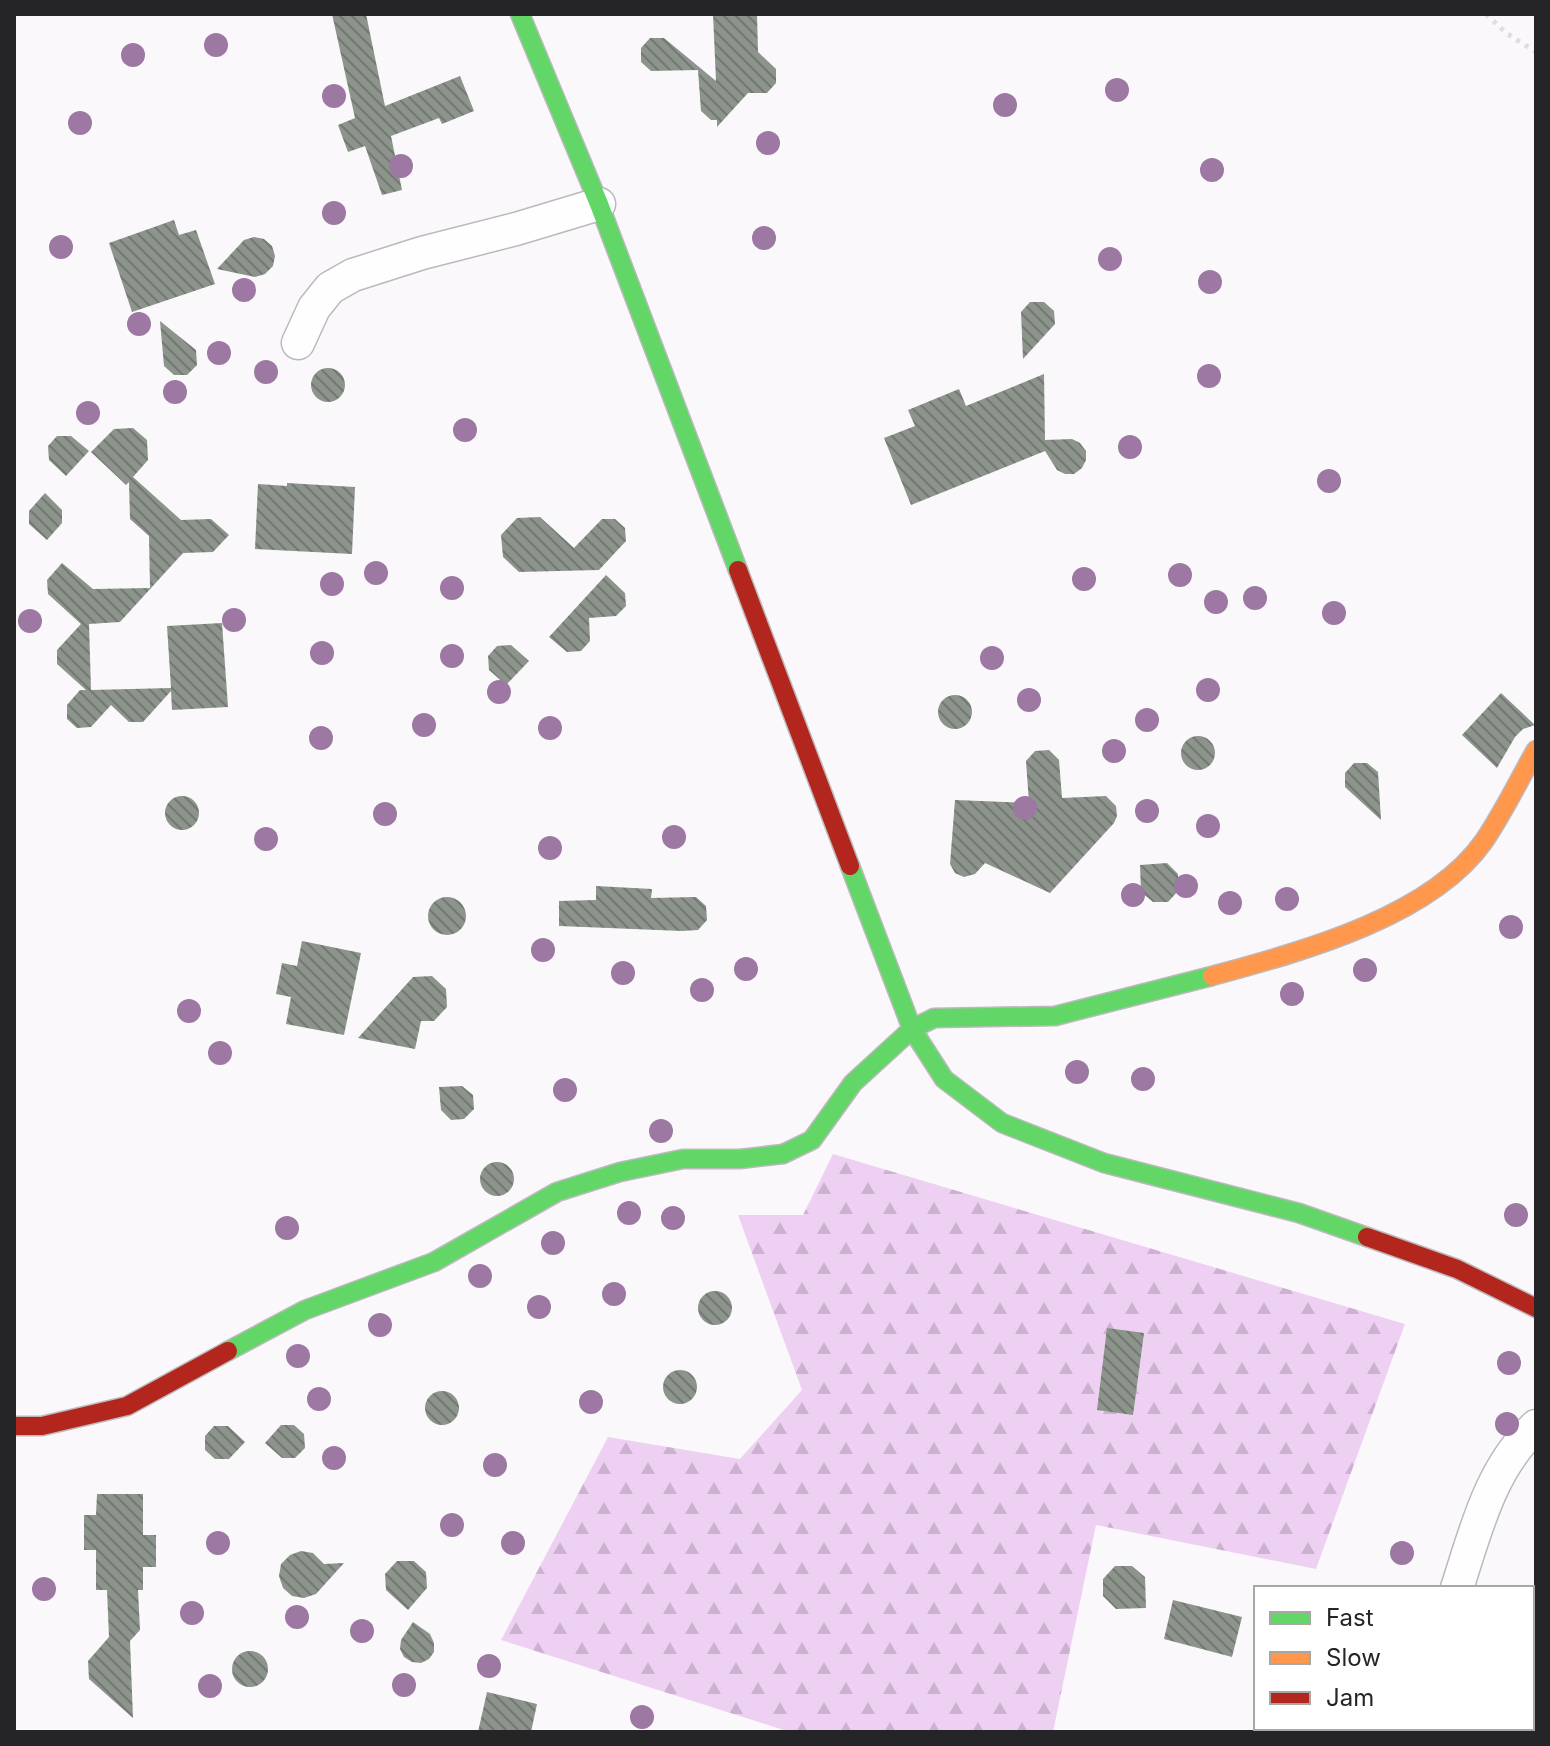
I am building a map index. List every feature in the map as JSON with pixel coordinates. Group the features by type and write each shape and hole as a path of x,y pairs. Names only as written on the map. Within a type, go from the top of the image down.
{"street":[{"path":"520,14 599,204 912,1029 944,1079 1002,1123 1104,1163 1299,1213 1457,1269 1536,1308"},
{"path":"298,343 314,308 330,288 353,275 599,204"},
{"path":"14,1426 42,1426 127,1406 305,1310 434,1262 557,1192 620,1172 683,1159 740,1159 783,1154 812,1140 853,1083 912,1029 934,1018 1055,1016 1273,959 1374,923 1448,880 1483,842 1536,750"},
{"path":"1458,1586 1485,1502 1505,1463 1536,1426"}],"path":[{"path":"1486,14 1506,33 1536,52"}],"green space":[{"path":"833,1154 1405,1324 1316,1569 1096,1525 1053,1732 790,1732 501,1640 608,1437 740,1459 802,1390 738,1215 803,1215"}],"building":[{"path":"332,14 366,14 385,106 460,76 474,111 442,124 439,118 391,136 402,190 382,195 365,146 348,152 338,125 355,118"},
{"path":"713,14 757,14 758,52 776,69 776,83 767,93 748,93 717,127 717,120 711,120 701,111 698,70 651,71 641,62 641,48 650,38 664,38 716,81"},
{"path":"174,220 179,235 196,230 215,284 132,312 109,243"},
{"path":"254,237 264,239 272,246 275,256 273,266 265,274 255,277 217,269 244,240"},
{"path":"1030,302 1044,302 1054,311 1055,324 1023,359 1021,312"},
{"path":"160,321 196,350 197,365 187,375 174,375 164,366"},
{"path":"328,368 340,373 345,385 340,397 328,402 316,397 311,385 316,373"},
{"path":"1044,374 1045,440 1072,439 1080,443 1086,451 1082,468 1074,474 1065,474 1057,470 1045,451 911,505 884,438 915,426 908,410 959,389 966,406"},
{"path":"133,428 147,440 148,460 133,477 181,520 211,519 229,535 213,552 183,553 120,622 89,624 91,690 171,688 167,626 222,623 228,707 172,710 171,691 143,722 129,722 111,705 91,727 77,728 67,719 67,705 80,690 86,690 57,664 57,650 81,624 48,594 47,580 62,563 93,589 150,588 149,536 130,519 129,482 126,485 91,452 114,429"},
{"path":"57,436 71,436 89,451 66,476 49,460 48,446"},
{"path":"287,483 355,487 352,554 255,549 258,484 287,486"},
{"path":"45,493 62,510 62,523 47,540 29,524 29,511"},
{"path":"540,517 574,548 602,519 615,519 625,528 626,541 599,570 519,572 503,557 501,535 517,518"},
{"path":"606,575 625,593 626,606 616,616 589,618 590,641 581,651 567,652 549,637"},
{"path":"511,645 529,661 506,685 489,670 488,656 497,646"},
{"path":"1501,693 1535,725 1523,729 1515,737 1497,768 1462,735"},
{"path":"955,695 967,700 972,712 967,724 955,729 943,724 938,712 943,700"},
{"path":"1198,736 1210,741 1215,753 1210,765 1198,770 1186,765 1181,753 1186,741"},
{"path":"1049,750 1059,760 1062,798 1106,796 1116,806 1114,823 1050,893 985,863 975,874 964,877 955,873 950,864 955,800 1029,803 1026,761 1035,751"},
{"path":"1354,763 1367,763 1378,772 1381,820 1345,787 1345,773"},
{"path":"182,796 194,801 199,813 194,825 182,830 170,825 165,813 170,801"},
{"path":"1167,863 1178,874 1179,890 1168,902 1153,902 1141,892 1140,865"},
{"path":"596,886 652,889 651,898 696,897 706,906 707,920 698,930 682,931 559,926 559,901 596,900"},
{"path":"447,897 461,902 466,916 461,930 447,935 433,930 428,916 433,902"},
{"path":"302,941 361,953 344,1035 286,1024 291,997 276,994 282,963 297,966"},
{"path":"432,976 446,989 447,1007 434,1021 421,1021 415,1049 358,1038 413,977"},
{"path":"462,1086 473,1095 474,1109 464,1119 451,1120 441,1110 439,1087"},
{"path":"497,1162 509,1167 514,1179 509,1191 497,1196 485,1191 480,1179 485,1167"},
{"path":"715,1291 727,1296 732,1308 727,1320 715,1325 703,1320 698,1308 703,1296"},
{"path":"1107,1328 1144,1333 1133,1415 1097,1410"},
{"path":"680,1370 692,1375 697,1387 692,1399 680,1404 668,1399 663,1387 668,1375"},
{"path":"442,1391 454,1396 459,1408 454,1420 442,1425 430,1420 425,1408 430,1396"},
{"path":"281,1425 294,1425 304,1434 305,1448 295,1458 282,1458 265,1443"},
{"path":"214,1426 228,1426 245,1442 229,1459 215,1459 205,1450 205,1436"},
{"path":"97,1494 143,1494 143,1535 156,1535 156,1567 143,1567 143,1590 138,1590 140,1630 130,1641 133,1718 89,1679 88,1661 109,1637 107,1590 96,1590 96,1550 84,1550 84,1515 96,1515"},
{"path":"301,1551 313,1553 324,1564 344,1563 316,1594 304,1598 292,1596 283,1588 279,1576 281,1564 290,1555"},
{"path":"397,1561 414,1561 426,1572 427,1588 408,1610 386,1590 385,1574"},
{"path":"1115,1566 1132,1566 1145,1577 1146,1608 1116,1609 1103,1596 1103,1579"},
{"path":"1173,1600 1242,1617 1232,1657 1164,1639"},
{"path":"413,1622 430,1634 434,1643 434,1652 421,1663 404,1657 400,1649 401,1640"},
{"path":"250,1651 263,1656 268,1669 263,1682 250,1687 237,1682 232,1669 237,1656"},
{"path":"487,1692 537,1704 531,1732 478,1732"}],"traffic: fast":[{"path":"520,14 599,204 738,570"},
{"path":"850,866 912,1029 944,1079 1002,1123 1104,1163 1299,1213 1367,1237"},
{"path":"228,1351 305,1310 434,1262 557,1192 620,1172 683,1159 740,1159 783,1154 812,1140 853,1083 912,1029 934,1018 1055,1016 1212,976"}],"traffic: slow":[{"path":"1212,976 1322,943 1397,911 1431,891 1460,868 1484,841 1536,750"}],"traffic: jam":[{"path":"738,570 850,866"},
{"path":"1367,1237 1457,1269 1536,1308"},
{"path":"14,1426 42,1426 127,1406 228,1351"}]}
